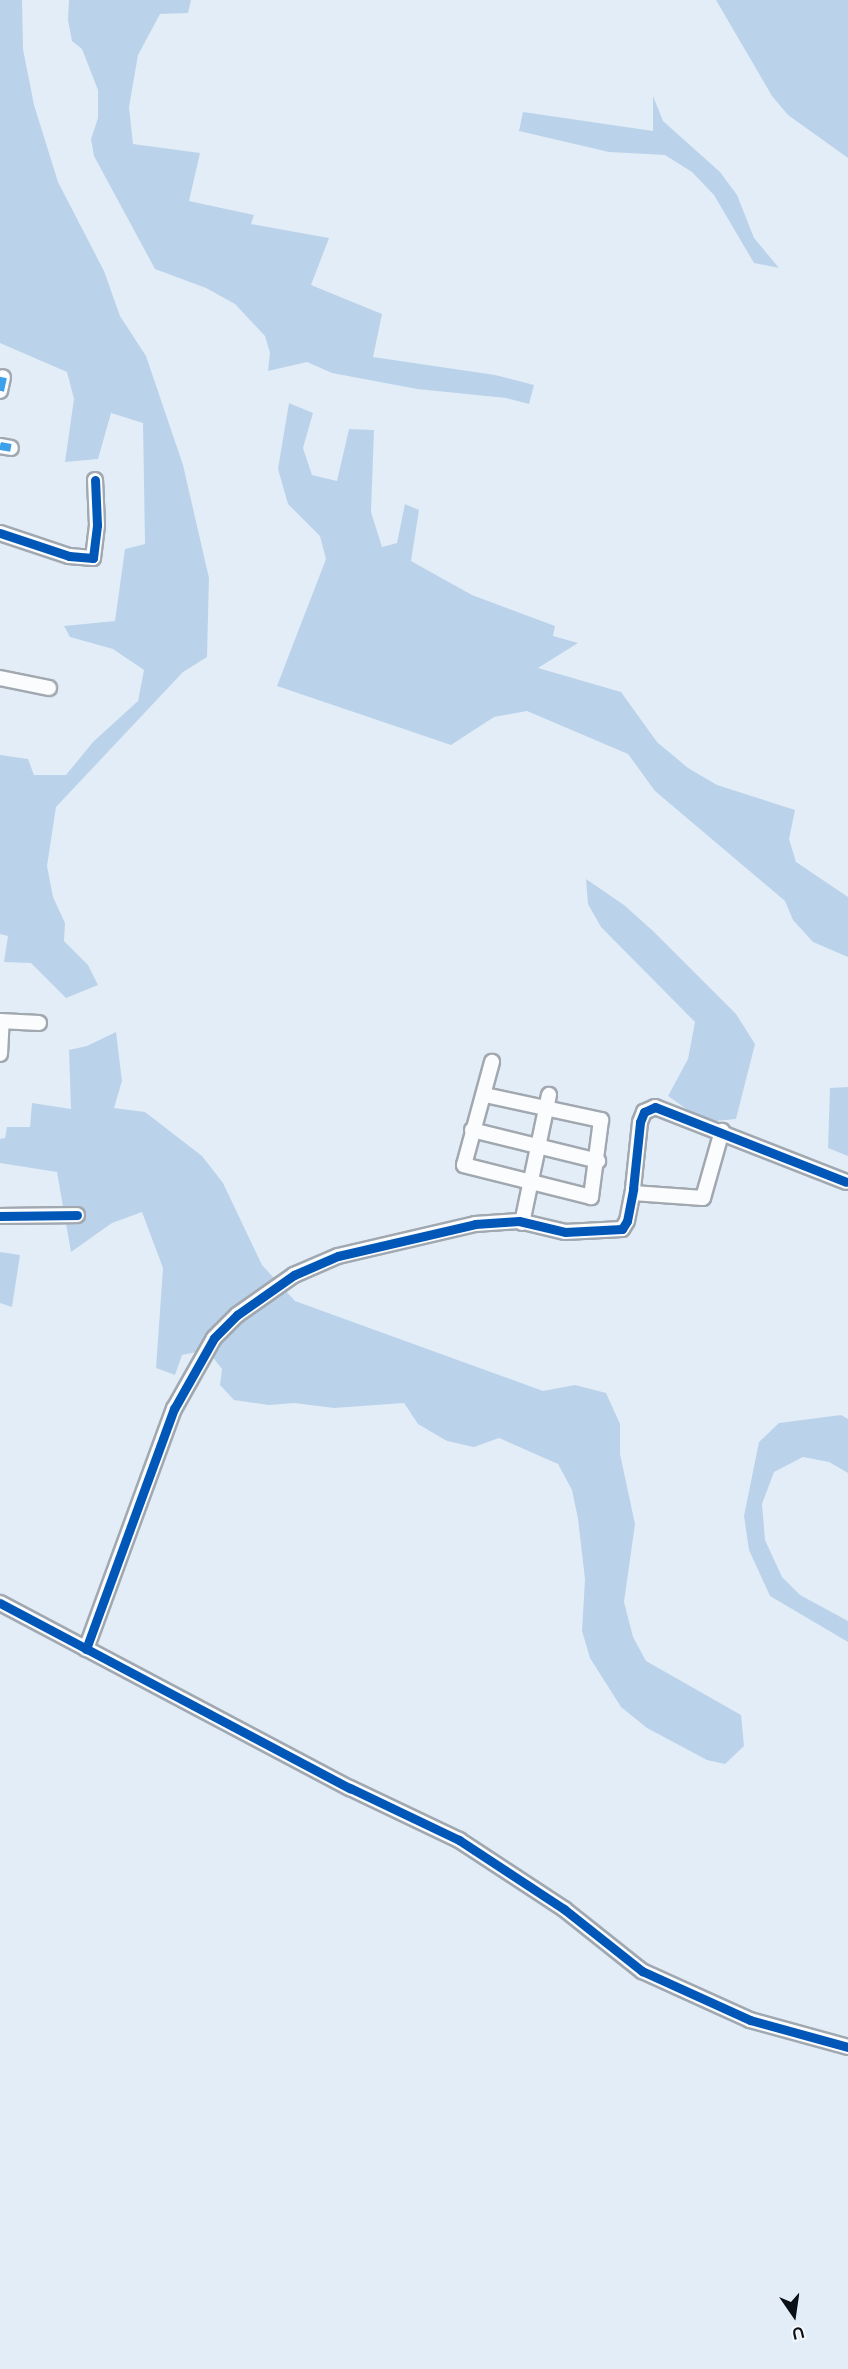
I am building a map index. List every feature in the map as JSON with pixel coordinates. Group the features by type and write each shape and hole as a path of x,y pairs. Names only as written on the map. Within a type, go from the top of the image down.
{"street":[{"path":"0,533 69,555 93,558 97,525 94,480"},
{"path":"0,678 49,688"},
{"path":"0,1054 1,1021 39,1023"},
{"path":"485,1095 546,1110 601,1120 598,1161 591,1197 530,1184 464,1165 472,1130 485,1095 492,1062"},
{"path":"522,1223 549,1095"},
{"path":"86,1649 174,1410 214,1338 237,1315 294,1275 338,1256 475,1224 522,1223 565,1232 621,1229 627,1221 633,1193 640,1122 649,1109 722,1131 771,1155 846,1182"},
{"path":"472,1130 598,1161"},
{"path":"633,1193 703,1198 722,1131"},
{"path":"0,1216 77,1215"},
{"path":"0,1603 350,1788 459,1840 564,1909 642,1971 750,2020 848,2047"}],"shaded area":[{"path":"0,0 22,0 23,49 34,105 58,182 104,271 120,316 146,356 183,465 209,578 207,657 183,672 56,807 47,866 53,897 65,923 64,941 88,965 98,985 66,998 31,963 4,962 8,936 0,934 0,755 28,759 34,775 66,775 93,742 138,701 144,670 113,649 70,637 64,626 115,621 125,549 145,544 143,423 111,413 98,459 65,462 74,399 67,372 0,343"},
{"path":"69,0 191,0 188,13 160,14 138,55 129,107 133,144 200,153 189,201 254,215 251,224 329,238 311,285 382,314 373,357 495,375 534,385 529,404 506,398 417,389 332,373 307,362 268,371 270,353 265,336 235,304 206,288 155,269 94,156 91,139 98,118 98,90 82,49 72,41 68,20"},
{"path":"716,0 848,0 848,158 788,115 772,96"},
{"path":"653,96 663,121 720,172 737,195 754,238 779,268 754,263 714,195 692,172 665,155 609,152 519,131 523,112 653,131"},
{"path":"289,403 313,413 303,448 312,475 337,481 349,429 374,430 371,512 382,547 397,543 405,504 419,510 411,561 472,595 555,626 553,636 578,643 538,668 621,692 657,742 688,768 717,785 795,810 789,839 796,862 848,897 848,957 813,942 793,920 785,901 655,791 628,754 527,711 494,717 451,745 277,686 326,559 320,536 288,504 278,469"},
{"path":"586,879 624,905 653,931 736,1014 755,1044 736,1119 705,1122 668,1096 688,1059 695,1022 601,927 588,904"},
{"path":"116,1032 122,1081 114,1108 145,1112 202,1156 223,1183 262,1265 295,1301 543,1391 575,1385 606,1393 620,1424 620,1454 635,1524 624,1602 633,1637 646,1661 741,1715 744,1746 725,1764 707,1760 647,1728 621,1707 590,1658 582,1631 585,1579 578,1519 572,1490 558,1464 499,1438 474,1447 447,1441 418,1424 404,1403 334,1408 294,1403 269,1405 234,1400 220,1385 222,1369 207,1350 182,1355 175,1375 156,1368 163,1268 142,1212 112,1223 71,1252 57,1172 0,1163 0,1139 5,1138 7,1127 30,1127 32,1103 71,1109 69,1050 87,1046"},
{"path":"848,1087 848,1156 828,1148 830,1088"},
{"path":"0,1252 20,1255 12,1307 0,1303"},
{"path":"841,1415 848,1419 848,1473 829,1462 803,1457 774,1472 762,1504 765,1540 782,1577 800,1595 848,1621 848,1642 770,1596 749,1550 744,1516 759,1442 779,1423"}],"marked path":[{"path":"0,391 3,377"},
{"path":"0,446 11,448"}],"cycle path":[{"path":"0,533 69,556 93,558 97,525 95,480"},
{"path":"86,1649 174,1409 214,1338 237,1315 294,1275 338,1256 475,1224 519,1221 565,1232 622,1229 627,1221 633,1189 640,1122 644,1112 655,1107 846,1182"},
{"path":"0,1216 77,1215"},
{"path":"0,1603 350,1788 459,1840 564,1909 642,1971 750,2020 848,2047"}]}
